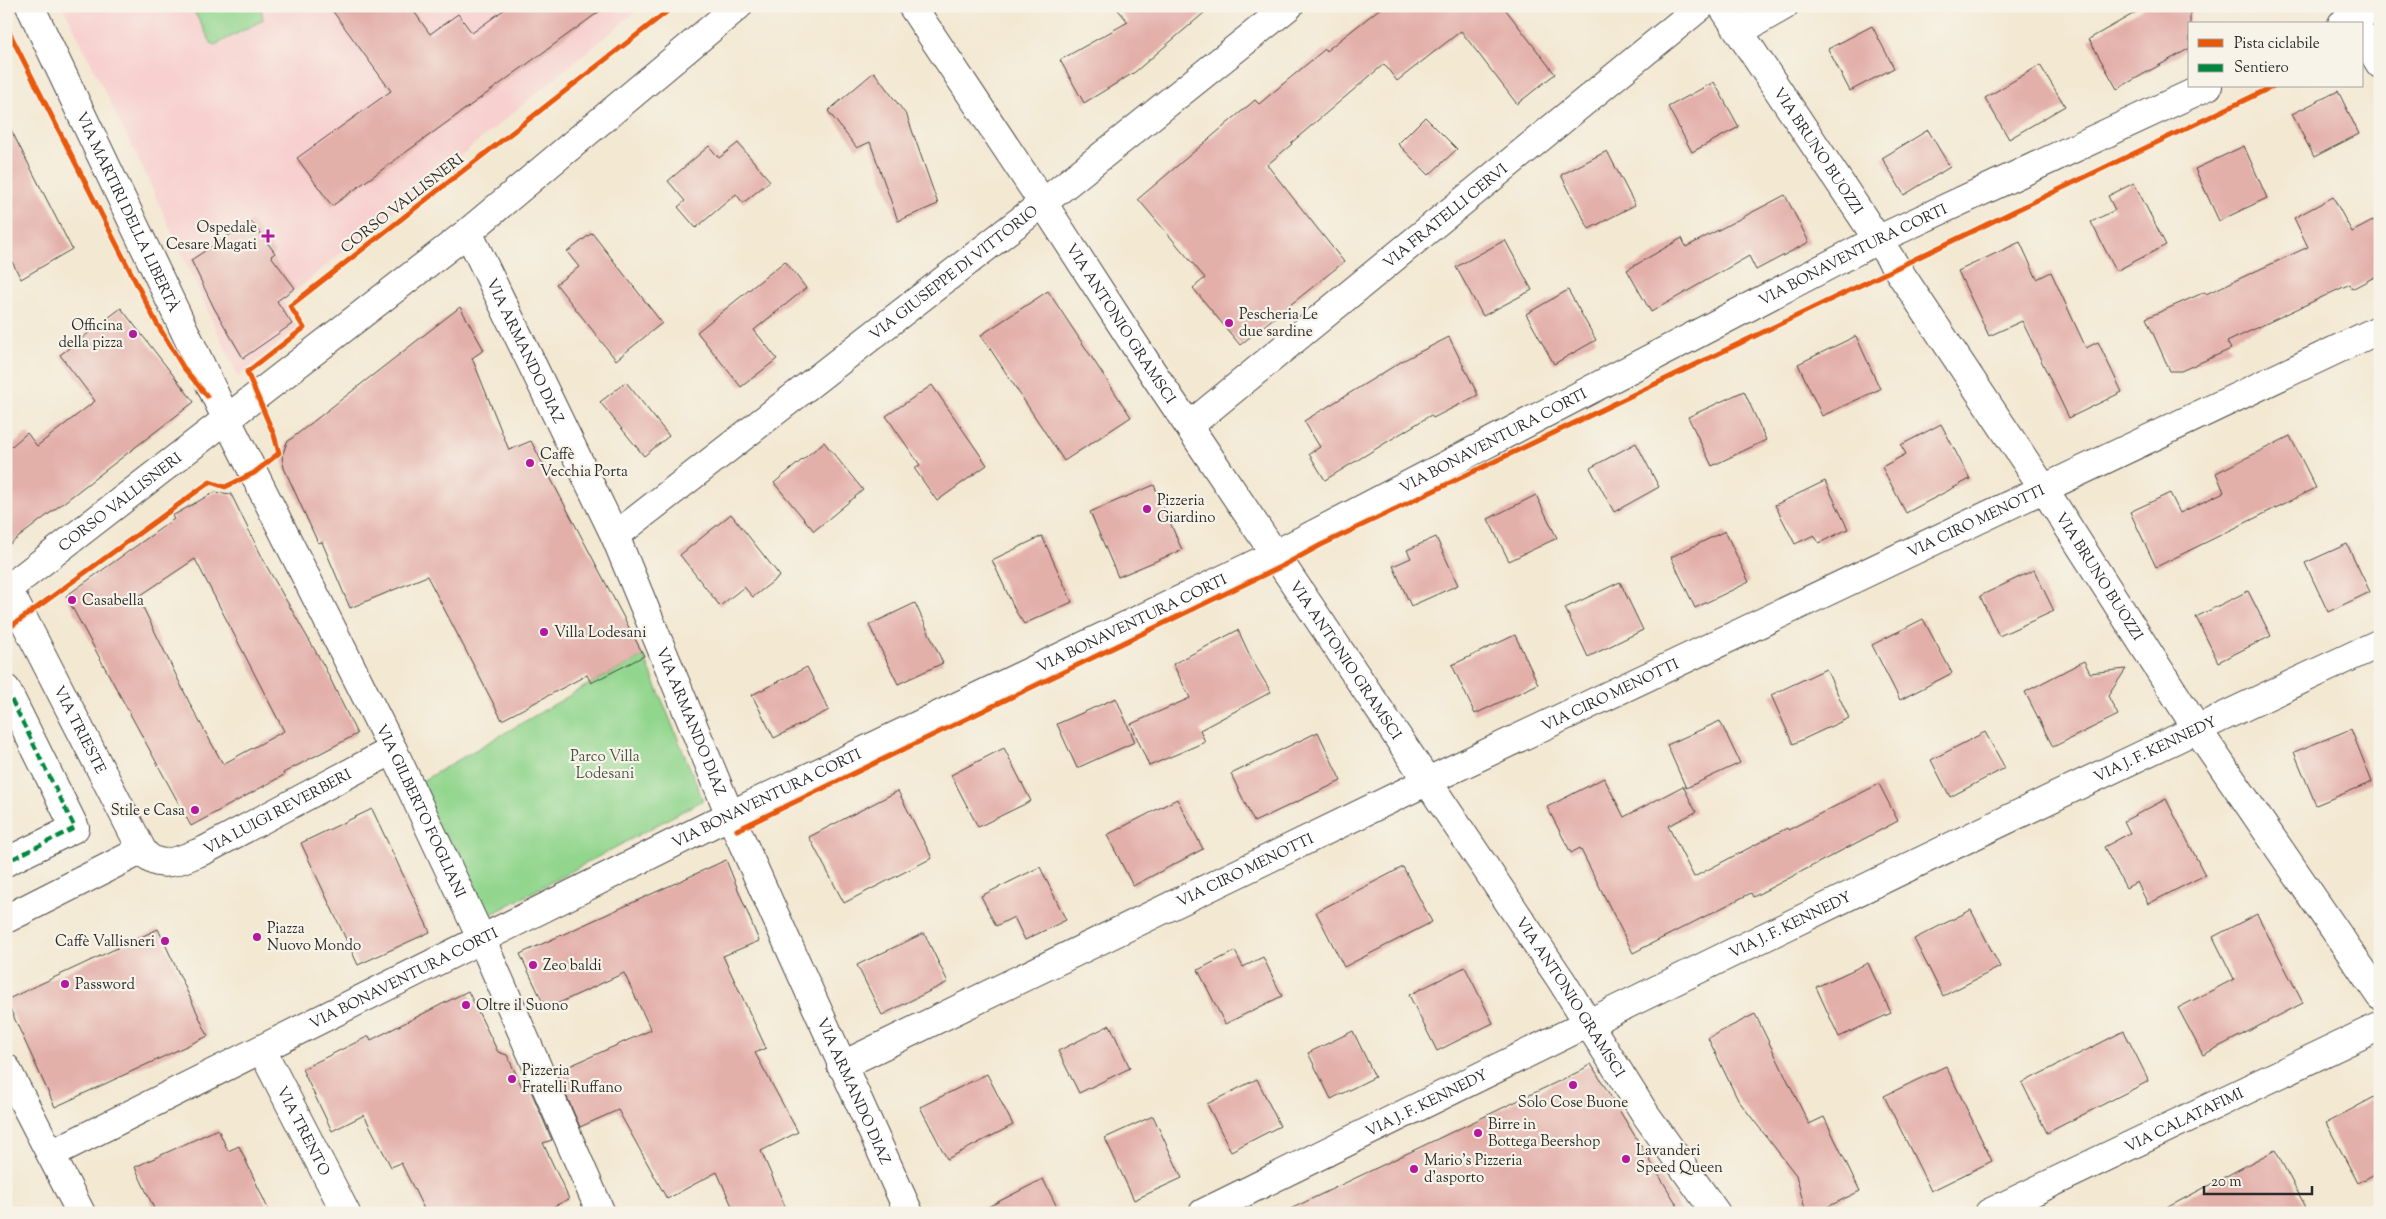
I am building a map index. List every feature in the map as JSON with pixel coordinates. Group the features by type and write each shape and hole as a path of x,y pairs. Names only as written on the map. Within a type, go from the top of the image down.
{"street":[{"name":"VIA MARTIRI DELLA LIBERTÀ","path":"30,6 226,418"},
{"name":"CORSO VALLISNERI","path":"7,590 226,418 468,232 738,6"},
{"name":"VIA ANTONIO GRAMSCI","path":"912,6 1190,426 1589,1022 1651,1122 1716,1213"},
{"name":"VIA GIUSEPPE DI VITTORIO","path":"614,536 1043,203 1289,6"},
{"name":"VIA FRATELLI CERVI","path":"1190,426 1701,6"},
{"name":"VIA BRUNO BUOZZI","path":"1722,6 2044,489 2197,729 2380,996"},
{"path":"1740,31 1784,6"},
{"path":"2351,22 2379,6"},
{"path":"2364,41 2380,64"},
{"name":"VIA BONAVENTURA CORTI","path":"51,1154 730,814 1276,554 1877,240 2204,88"},
{"name":"VIA ARMANDO DIAZ","path":"468,232 614,536 730,814 841,1066 909,1213"},
{"name":"VIA CIRO MENOTTI","path":"841,1066 1428,781 2380,329"},
{"name":"VIA GILBERTO FOGLIANI","path":"226,418 393,750 481,938 601,1213"},
{"name":"VIA TRIESTE","path":"7,590 150,856"},
{"name":"VIA J. F. KENNEDY","path":"1203,1213 1589,1022 2197,729 2380,643"},
{"path":"6,689 75,828 6,862"},
{"name":"VIA LUIGI REVERBERI","path":"6,919 150,856 177,861 205,850 393,750"},
{"name":"VIA CALATAFIMI","path":"1989,1213 2380,1026"},
{"name":"VIA TRENTO","path":"262,1050 346,1213"},
{"path":"6,1068 81,1213"}],"shaded area":[{"name":"Ospedale Cesare Magati","path":"63,6 643,6 283,301 297,328 238,377 144,171"}],"green space":[{"path":"191,6 261,6 263,20 213,46"},
{"name":"Parco Villa Lodesani","path":"644,656 703,800 481,920 415,785 591,683"}],"building":[{"path":"329,6 410,6 430,34 458,14 472,33 509,6 607,6 332,206 297,158 391,91"},
{"path":"1115,6 1212,6 1135,72 1084,103 1060,60 1128,22"},
{"path":"1383,6 1503,6 1555,74 1517,104 1461,31 1397,81 1384,64 1291,143 1267,165 1344,262 1240,345 1193,288 1205,278 1138,199 1255,100 1259,104 1325,49 1326,51"},
{"path":"2147,6 2190,6 2188,49 2117,89 2089,39"},
{"path":"1872,26 1894,68 1850,91 1828,49"},
{"path":"2040,65 2065,106 2009,139 1985,98"},
{"path":"874,72 907,116 938,204 898,221 870,142 857,148 828,111"},
{"path":"1714,82 1739,127 1692,152 1668,107"},
{"path":"2338,91 2359,134 2314,157 2292,114"},
{"path":"1425,117 1457,149 1429,175 1398,144"},
{"path":"6,120 72,249 21,279 6,250"},
{"path":"1928,130 1950,167 1904,195 1882,158"},
{"path":"738,143 770,181 743,203 736,194 696,228 678,207 685,201 668,181 709,146 719,158"},
{"path":"2244,146 2267,198 2219,221 2195,169"},
{"path":"1607,151 1635,205 1589,229 1561,175"},
{"path":"2134,183 2166,245 2116,271 2091,222 2115,210 2108,196"},
{"path":"1785,195 1809,242 1756,270 1749,256 1651,312 1627,270 1682,238 1686,247"},
{"path":"2333,197 2352,232 2380,217 2380,274 2352,289 2350,284 2227,342 2231,349 2181,371 2170,371 2146,318 2205,292 2206,294 2308,247 2294,218"},
{"path":"251,221 275,253 271,256 295,288 277,301 292,324 243,358 214,308 191,260"},
{"path":"592,233 662,323 616,360 556,284 579,267 567,252"},
{"path":"1505,240 1532,290 1483,316 1456,267"},
{"path":"2020,242 2037,279 2051,272 2086,348 2098,342 2122,392 2069,418 2022,321 1989,336 1958,271"},
{"path":"785,261 806,288 754,330 777,359 741,387 697,332"},
{"path":"1568,290 1596,340 1554,364 1526,314"},
{"path":"1048,291 1131,417 1064,461 981,335"},
{"path":"460,307 484,350 472,358 509,450 531,441 644,656 591,683 587,675 502,720 427,576 350,608 322,542 318,543 284,468 282,456 287,442"},
{"path":"121,308 194,402 6,547 6,451 27,433 37,446 95,401 60,355"},
{"path":"1856,336 1880,389 1822,416 1798,364"},
{"path":"1449,337 1478,395 1433,418 1431,415 1325,480 1309,454 1320,447 1304,421 1404,360"},
{"path":"626,382 669,436 644,456 600,402"},
{"path":"932,385 987,465 937,501 914,468 920,465 886,416"},
{"path":"1744,391 1766,440 1712,466 1688,417"},
{"path":"1941,424 1970,479 1906,513 1882,467 1906,454 1901,445"},
{"path":"2290,436 2316,488 2156,567 2130,512 2170,493 2180,513 2224,492 2216,473"},
{"path":"824,442 863,490 814,531 774,483"},
{"path":"1636,443 1659,487 1614,512 1590,468"},
{"path":"1825,481 1848,529 1819,543 1814,535 1795,544 1775,505"},
{"path":"1154,485 1182,550 1118,577 1090,512"},
{"path":"215,492 231,494 267,567 324,666 357,734 283,773 284,775 191,826 66,596 174,519 172,516","holes":["195,559 284,731 223,764 192,708 138,597"]},
{"path":"1536,495 1557,538 1509,561 1488,519"},
{"path":"731,514 780,576 753,597 744,587 720,606 680,555"},
{"path":"1725,531 1749,582 1695,608 1671,557"},
{"path":"1042,536 1072,602 1024,624 1016,612 992,560"},
{"path":"1436,537 1458,585 1411,606 1393,566 1411,558 1407,550"},
{"path":"2347,544 2370,592 2328,612 2305,563"},
{"path":"2034,570 2054,611 1999,636 1980,596"},
{"path":"1620,582 1643,630 1588,657 1565,608"},
{"path":"2248,591 2271,636 2218,662 2196,617"},
{"path":"915,603 943,663 898,684 869,625"},
{"path":"1923,619 1952,673 1900,700 1872,645"},
{"path":"1238,630 1252,660 1271,692 1200,730 1205,742 1149,766 1131,724 1190,698 1173,664"},
{"path":"1515,635 1538,684 1475,714 1452,665"},
{"path":"2084,661 2090,673 2126,669 2108,696 2118,715 2053,747 2025,692"},
{"path":"807,667 829,710 774,738 752,695"},
{"path":"1826,669 1849,718 1793,744 1771,695"},
{"path":"1116,698 1135,742 1077,768 1057,724"},
{"path":"1720,721 1740,763 1686,788 1667,745"},
{"path":"2351,729 2372,782 2316,805 2294,752"},
{"path":"1318,732 1341,781 1254,822 1231,774"},
{"path":"1985,732 2005,768 1950,797 1931,760"},
{"path":"1004,748 1031,801 978,827 951,775"},
{"path":"1604,778 1624,817 1683,786 1696,812 1668,826 1694,877 1787,828 1788,830 1879,784 1898,821 1753,897 1751,893 1633,953 1580,848 1571,853 1547,807"},
{"path":"898,791 932,858 844,903 809,837"},
{"path":"1177,799 1203,849 1133,886 1107,835"},
{"path":"2166,799 2205,875 2148,904 2137,882 2126,888 2104,847 2130,833 2124,821"},
{"path":"372,809 430,932 358,965 301,843"},
{"path":"726,860 759,941 723,956 766,1048 755,1053 798,1132 761,1151 788,1213 735,1213 717,1172 667,1199 618,1110 580,1127 556,1072 651,1030 624,973 546,1009 520,954"},
{"path":"1040,867 1066,920 1025,940 1014,917 996,926 981,896"},
{"path":"1403,867 1432,922 1344,967 1316,912"},
{"path":"1971,910 2000,967 1943,996 1914,939"},
{"path":"2257,914 2303,1003 2203,1055 2178,1008 2234,979 2213,937"},
{"path":"158,929 208,1036 55,1107 6,1000"},
{"path":"924,933 948,982 882,1015 857,965"},
{"path":"1235,951 1243,967 1263,957 1282,996 1225,1024 1198,970"},
{"path":"1868,963 1891,1013 1839,1037 1816,987"},
{"path":"1465,967 1493,1023 1437,1051 1409,995"},
{"path":"468,991 498,1052 507,1055 522,1087 528,1084 552,1140 543,1143 569,1199 540,1213 426,1213 401,1163 391,1167 364,1115 332,1131 302,1069 369,1036 371,1040"},
{"path":"1755,1014 1809,1124 1824,1117 1860,1191 1815,1213 1806,1213 1796,1175 1738,1100 1708,1038"},
{"path":"1110,1025 1130,1068 1079,1093 1058,1051"},
{"path":"1353,1031 1375,1077 1331,1099 1308,1053"},
{"path":"2124,1031 2149,1081 2047,1133 2022,1083"},
{"path":"1591,1064 1682,1213 1282,1213 1578,1072"},
{"path":"1946,1066 1992,1161 1931,1191 1884,1096"},
{"path":"987,1074 1013,1125 947,1159 920,1107"},
{"path":"1257,1079 1280,1126 1231,1151 1207,1104"},
{"path":"2380,1094 2380,1171 2358,1183 2326,1123"},
{"path":"1153,1116 1182,1178 1134,1200 1105,1138"},
{"path":"218,1129 228,1151 239,1146 270,1213 156,1213 135,1167"},
{"path":"2275,1150 2309,1213 2157,1213"},
{"path":"1043,1179 1060,1213 976,1213"}],"marked path":[{"path":"6,689 75,828 6,862"}],"cycle path":[{"path":"6,630 210,482 225,487 254,473 279,453 274,435 247,372 304,328 290,306 674,6"},
{"path":"6,26 156,322 183,367 207,396"},
{"path":"737,830 1284,565 1321,545 2270,88"}],"place":[{"name":"Ospedale Cesare Magati","path":"268,236"},
{"name":"Pescheria Le due sardine","path":"1229,323"},
{"name":"Officina della pizza","path":"133,334"},
{"name":"Caffè Vecchia Porta","path":"530,463"},
{"name":"Pizzeria Giardino","path":"1147,509"},
{"name":"Casabella","path":"72,600"},
{"name":"Villa Lodesani","path":"544,632"},
{"name":"Stile e Casa","path":"195,810"},
{"name":"Piazza Nuovo Mondo","path":"257,937"},
{"name":"Caffè Vallisneri","path":"165,941"},
{"name":"Zeo baldi","path":"533,965"},
{"name":"Password","path":"65,984"},
{"name":"Oltre il Suono","path":"466,1005"},
{"name":"Pizzeria Fratelli Ruffano","path":"512,1079"},
{"name":"Solo Cose Buone","path":"1573,1085"},
{"name":"Birre in Bottega Beershop","path":"1478,1133"},
{"name":"Lavanderi Speed Queen","path":"1626,1159"},
{"name":"Mario's Pizzeria d'asporto","path":"1414,1169"}]}
